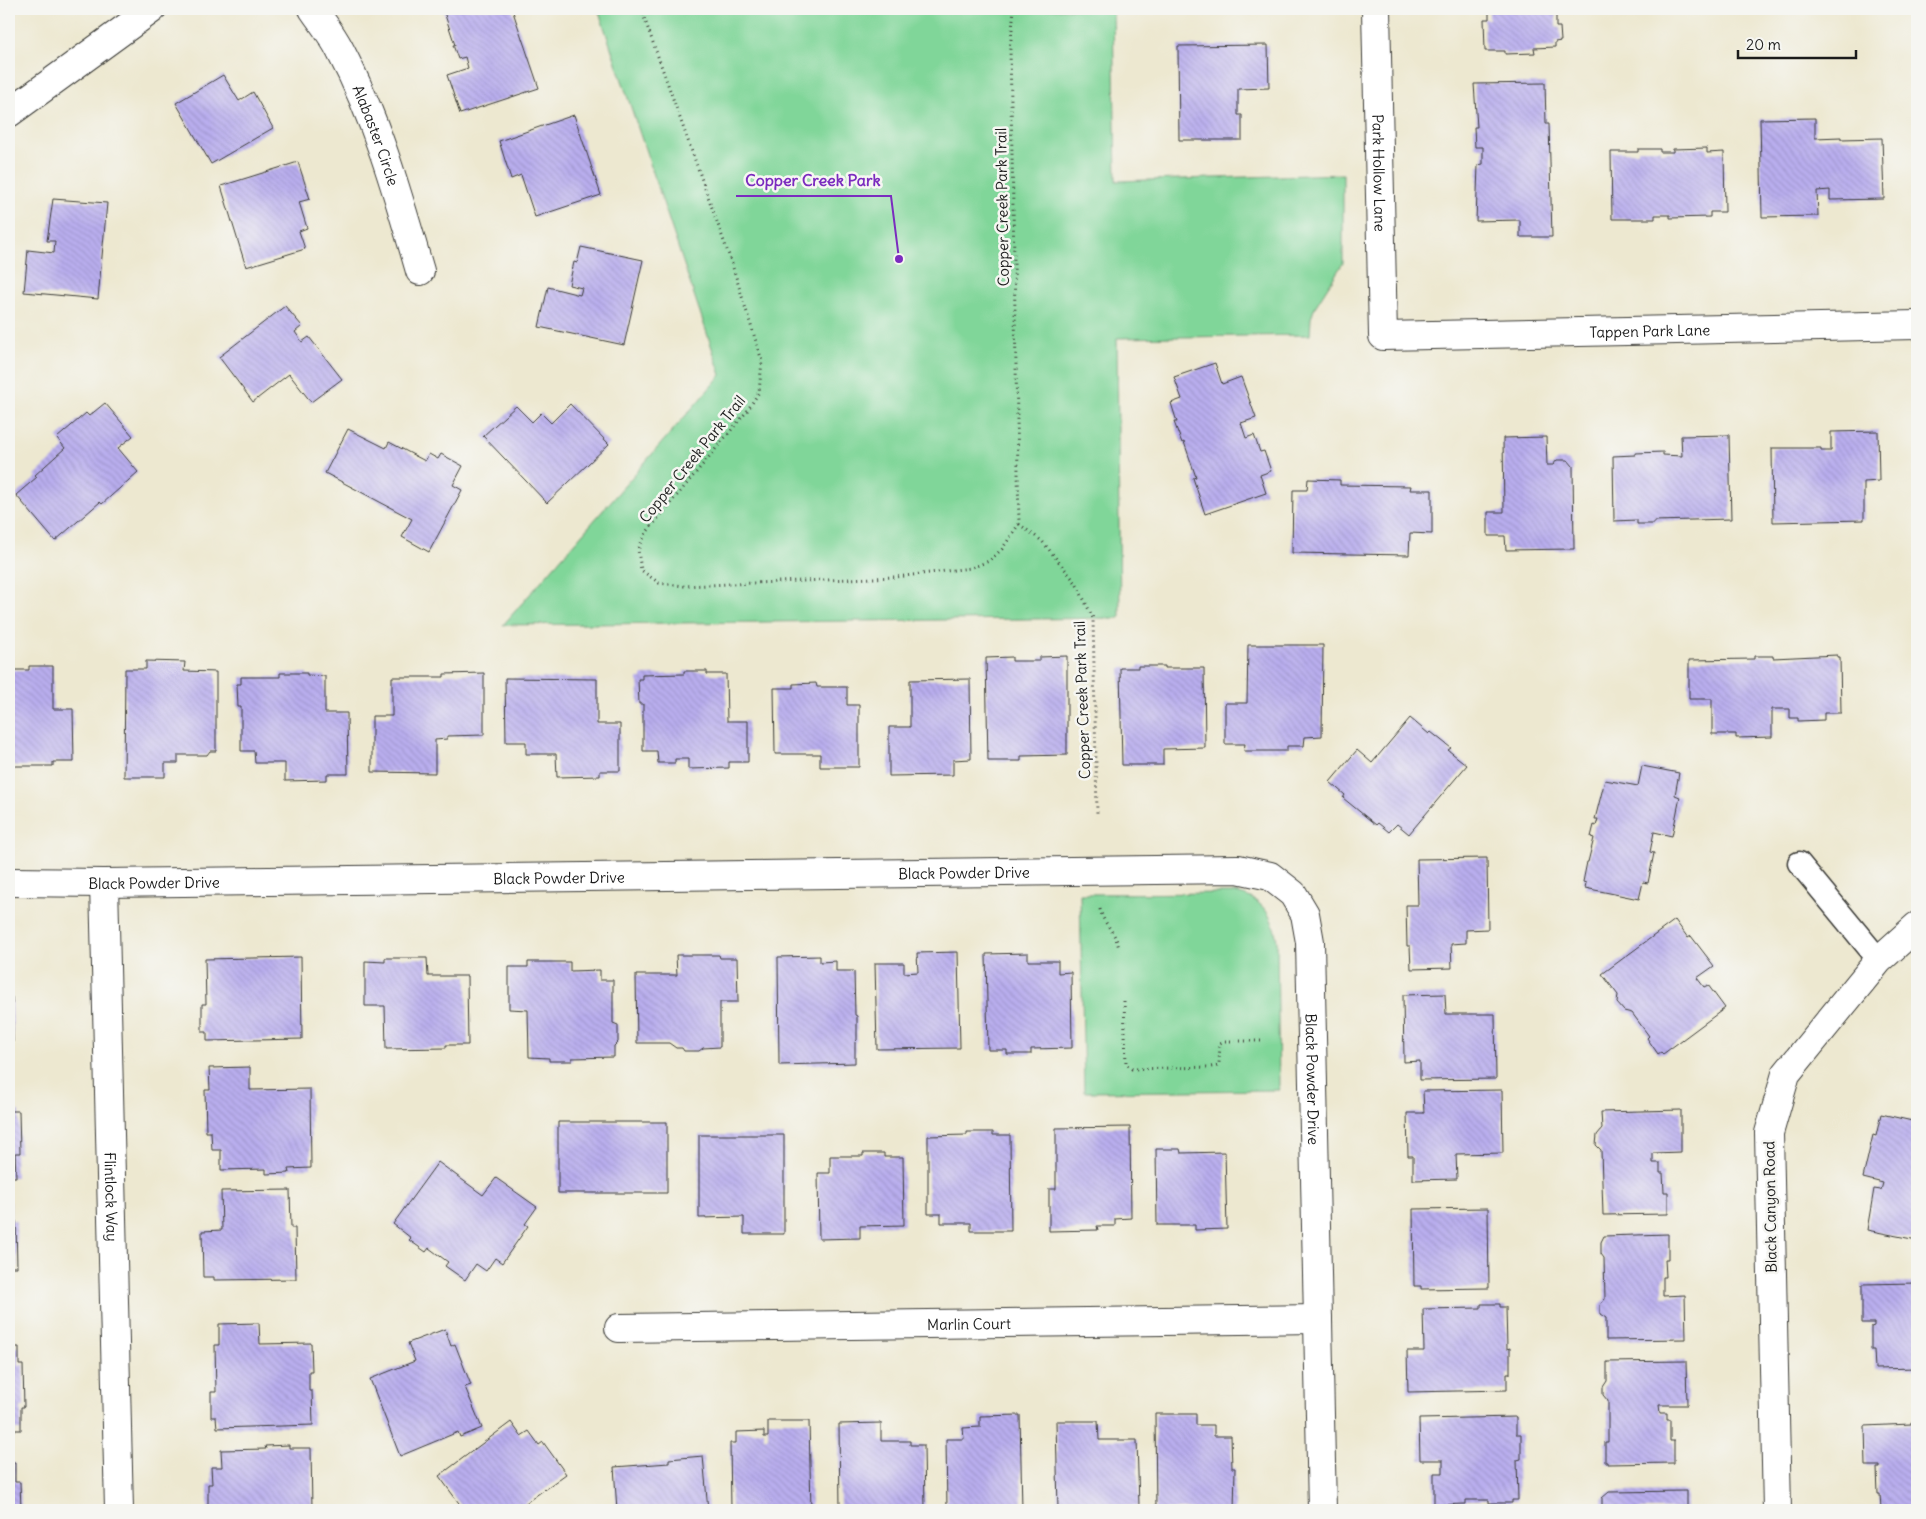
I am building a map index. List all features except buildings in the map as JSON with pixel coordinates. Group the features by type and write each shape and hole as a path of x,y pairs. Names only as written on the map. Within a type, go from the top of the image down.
{"street":[{"path":"9,113 152,9"},
{"name":"Alabaster Circle","path":"313,9 339,48 374,122 392,174 420,272"},
{"name":"Park Hollow Lane","path":"1376,9 1383,336"},
{"name":"Tappen Park Lane","path":"1383,336 1917,324"},
{"name":"Black Powder Drive","path":"9,882 1238,869 1270,876 1293,894 1305,914 1310,942 1322,1510"},
{"name":"Flintlock Way","path":"104,882 119,1510"},
{"name":"Black Canyon Road","path":"1777,1510 1769,1133 1786,1074 1879,960 1917,926"},
{"name":"Marlin Court","path":"619,1328 1318,1319"}],"lane":[{"path":"1799,863 1879,960"}],"path":[{"name":"Copper Creek Park Trail","path":"641,9 731,261 762,361 759,392 747,412 646,533 638,550 641,570 659,583 684,586 896,577 971,568 989,561 1002,549 1019,524 1010,49 1014,9"},
{"name":"Copper Creek Park Trail","path":"1019,524 1042,541 1076,583 1093,618 1097,812"},
{"path":"1100,909 1102,917 1115,933 1119,949"},
{"path":"1124,1001 1126,1064 1132,1069 1211,1068 1219,1063 1220,1043 1224,1041 1263,1040"}],"green space":[{"path":"598,9 1113,9 1116,181 1343,174 1343,263 1315,307 1311,318 1310,335 1117,338 1120,618 503,625 721,375"},
{"path":"1235,893 1244,895 1259,904 1265,909 1273,923 1277,941 1279,1090 1084,1092 1080,894"}],"place":[{"name":"Copper Creek Park","path":"899,259"}]}
